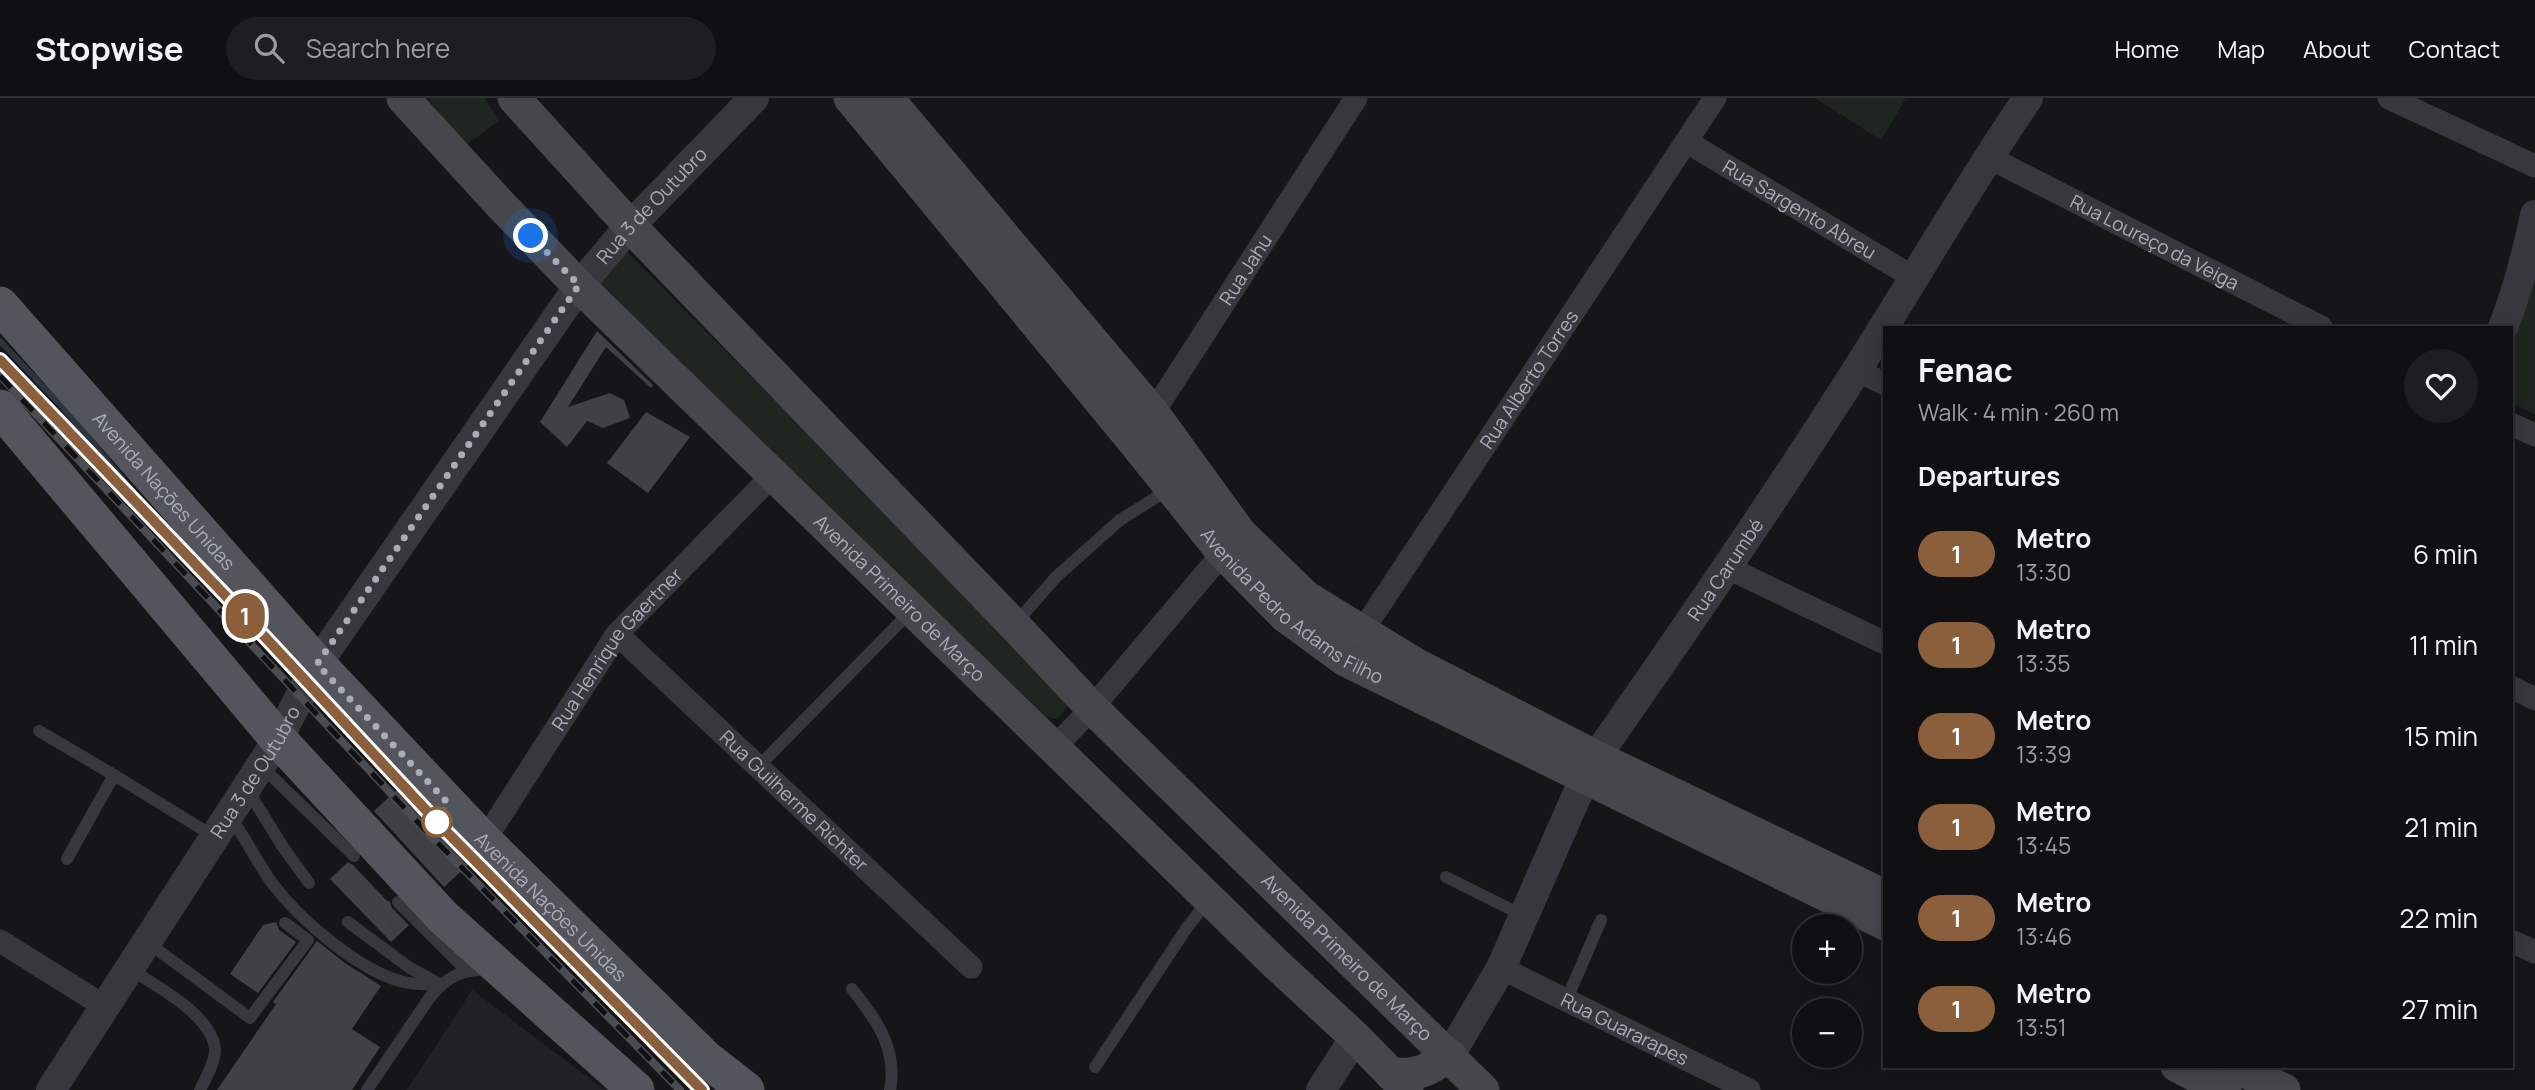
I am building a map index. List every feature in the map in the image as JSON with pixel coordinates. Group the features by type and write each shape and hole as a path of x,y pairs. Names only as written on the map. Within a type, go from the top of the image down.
{"main road":[{"name":"Avenida Primeiro de Março","path":"403,98 579,285 1399,1082"},
{"name":"Avenida Primeiro de Março","path":"514,98 630,226 1092,708 1483,1090"},
{"name":"Avenida Pedro Adams Filho","path":"850,98 1141,425"},
{"name":"Avenida Pedro Adams Filho","path":"887,98 1231,543 1306,597 1353,646 1883,923"},
{"name":"Avenida Nações Unidas","path":"0,305 317,664 484,841 705,1058 746,1090"},
{"path":"4,423 262,764 443,917 482,969 636,1090"},
{"name":"Avenida Pedro Adams Filho","path":"1590,768 1883,895"},
{"path":"1275,963 1311,923"},
{"path":"1399,1082 1426,1071 1450,1055"},
{"path":"2238,1068 2284,1090"},
{"path":"2187,1074 2225,1090"}],"street":[{"name":"Rua 3 de Outubro","path":"51,1090 262,764 317,664 579,285 630,226 754,98"},
{"name":"Rua Jahu","path":"1141,425 1356,98"},
{"name":"Rua Alberto Torres","path":"1353,646 1715,98"},
{"name":"Rua Carumbé","path":"1883,326 1988,157 2028,98"},
{"path":"2389,98 2535,166"},
{"name":"Rua Sargento Abreu","path":"1687,142 1913,277"},
{"name":"Rua Loureço da Veiga","path":"1988,157 2319,326"},
{"path":"2503,326 2529,247 2535,215"},
{"name":"Rua Carumbé","path":"1450,1055 1501,968 1590,768 1728,568 1883,327"},
{"path":"1857,370 1883,383"},
{"path":"2513,425 2535,435"},
{"name":"Rua Henrique Gaertner","path":"484,841 617,634 774,474"},
{"path":"1054,748 1092,708 1231,543"},
{"path":"1728,568 1883,642"},
{"name":"Rua Guilherme Richter","path":"617,634 971,967"},
{"path":"2513,688 2535,699"},
{"path":"0,941 104,1006"},
{"path":"2513,942 2535,952"},
{"name":"Rua Guararapes","path":"1501,968 1749,1090"},
{"path":"1321,1090 1355,1037"}],"lane":[{"path":"1014,625 1056,576 1120,520 1182,479"},
{"path":"758,767 912,610"},
{"path":"39,731 114,775 222,826 272,883 333,943 365,966 404,982 441,985 482,969"},
{"path":"262,764 354,856"},
{"path":"262,764 283,847 309,883"},
{"path":"67,859 114,775"},
{"path":"1447,877 1524,916"},
{"path":"1095,1067 1186,929 1209,899"},
{"path":"394,905 482,969"},
{"path":"1566,1001 1601,920"},
{"path":"348,922 410,968 441,985"},
{"path":"147,941 250,1018 308,940 285,923"},
{"path":"130,969 192,1011 209,1032 215,1051 200,1090"},
{"path":"367,1090 441,985"},
{"path":"852,989 876,1019 889,1049 890,1090"}],"path":[{"path":"387,918 394,912 394,905"}],"shaded area":[{"path":"428,98 484,98 500,120 463,147"},
{"path":"1815,98 1906,98 1881,140"},
{"path":"623,248 1065,692 1069,704 1058,719 1047,717 592,284"},
{"path":"2535,269 2535,414 2513,404 2513,326"},
{"path":"472,990 475,992 605,1090 407,1090"}],"building":[{"path":"597,331 653,385 651,388 606,347 568,407 610,393 624,400 630,418 603,428 587,421 567,447 540,422"},
{"path":"646,412 690,437 648,493 607,463"},
{"path":"402,785 474,860 444,887 374,811"},
{"path":"348,862 388,902 389,900 392,908 409,925 391,942 330,879"},
{"path":"276,922 279,930 296,942 258,993 230,974 263,925"},
{"path":"317,941 381,986 352,1029 380,1047 352,1090 217,1090 276,1004 273,1002"}],"waterway":[{"path":"0,341 67,412 247,629"}],"railway":[{"path":"0,360 436,819 702,1090"},
{"path":"0,376 427,832 680,1090"}],"metro line":[{"name":"1","path":"0,360 264,636 437,822 702,1090"}],"route":[{"path":"437,822 447,802 317,664 579,285 531,236"}]}
